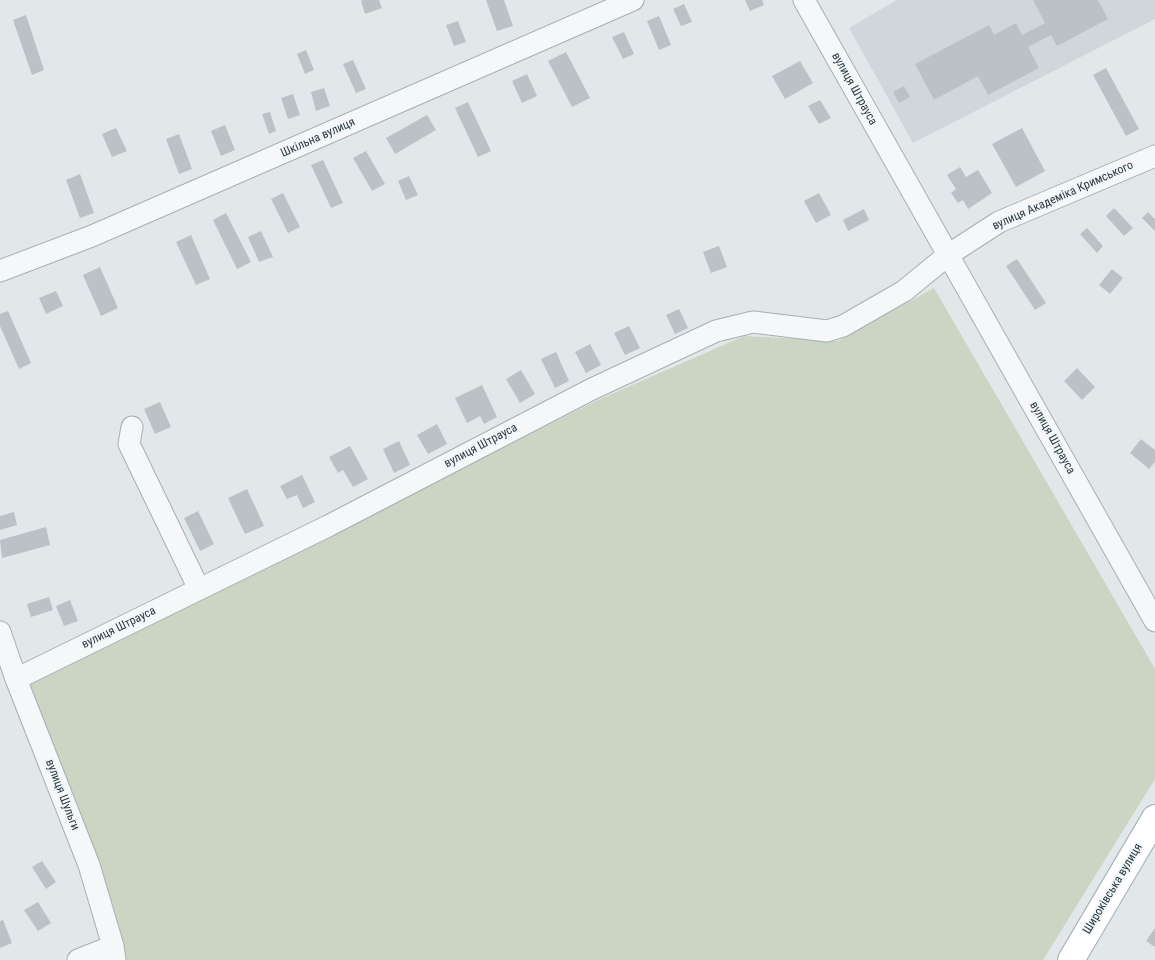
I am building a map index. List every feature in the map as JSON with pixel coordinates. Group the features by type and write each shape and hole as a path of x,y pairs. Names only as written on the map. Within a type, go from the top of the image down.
{"main road":[{"name":"Широківська вулиця","path":"1071,960 1155,818"}],"street":[{"name":"Шкільна вулиця","path":"0,271 92,236 634,0"},
{"name":"вулиця Штрауса","path":"804,0 1155,621"},
{"name":"вулиця Академіка Кримського","path":"948,255 999,222 1155,156"},
{"name":"вулиця Штрауса","path":"16,679 328,526 592,389 716,331 753,322 827,331 843,326 904,291 948,255"},
{"path":"132,427 129,444 199,589"},
{"name":"вулиця Шульги","path":"0,632 4,654 16,679 89,865 114,953"},
{"path":"78,960 114,953"}],"shaded area":[{"path":"897,0 1155,0 1155,19 913,143 849,28"}],"green space":[{"path":"934,288 1155,669 1155,779 1043,960 121,960 28,684 598,400 744,336 838,341"}],"building":[{"path":"379,0 382,8 365,14 361,1"},
{"path":"486,0 504,0 513,26 497,31"},
{"path":"745,0 762,0 764,5 750,11"},
{"path":"1033,0 1098,0 1108,19 1057,46 1051,35 1028,47 1039,68 988,95 978,76 934,100 915,64 989,25 994,35 1016,23 1022,35 1045,23"},
{"path":"684,4 692,22 681,26 673,9"},
{"path":"26,15 44,70 32,75 13,20"},
{"path":"659,16 671,45 659,50 647,21"},
{"path":"458,21 466,42 454,46 446,25"},
{"path":"624,32 634,54 623,59 612,37"},
{"path":"306,50 314,70 305,74 297,54"},
{"path":"566,52 590,98 572,107 548,61"},
{"path":"353,60 366,89 356,93 343,64"},
{"path":"800,61 813,83 785,99 772,76"},
{"path":"1106,68 1139,129 1126,136 1093,75"},
{"path":"527,74 537,96 522,103 512,81"},
{"path":"904,86 910,97 899,103 893,92"},
{"path":"324,88 330,106 316,111 311,92"},
{"path":"293,94 300,115 288,119 281,98"},
{"path":"820,100 831,118 819,124 808,106"},
{"path":"468,102 491,151 478,157 455,108"},
{"path":"270,112 276,131 269,134 262,114"},
{"path":"427,115 436,130 395,154 386,138"},
{"path":"225,125 235,150 221,156 211,131"},
{"path":"116,128 127,151 112,157 102,134"},
{"path":"1022,128 1045,171 1016,187 992,144"},
{"path":"179,134 192,169 179,174 166,139"},
{"path":"366,151 385,184 372,191 353,158"},
{"path":"323,160 343,203 331,208 311,165"},
{"path":"960,167 966,177 978,170 992,193 968,209 963,200 958,203 951,193 956,189 947,175"},
{"path":"80,174 94,213 80,218 66,180"},
{"path":"409,176 418,195 406,200 398,181"},
{"path":"283,193 300,227 288,233 271,199"},
{"path":"819,193 831,215 816,223 804,201"},
{"path":"1114,208 1133,228 1124,236 1106,216"},
{"path":"864,209 869,220 848,231 843,220"},
{"path":"1148,212 1155,219 1155,231 1142,218"},
{"path":"226,213 251,262 237,269 213,220"},
{"path":"1087,228 1103,246 1097,253 1080,234"},
{"path":"261,231 273,257 259,262 248,237"},
{"path":"191,235 210,279 196,285 176,242"},
{"path":"719,246 727,267 711,273 703,252"},
{"path":"1017,259 1046,303 1035,310 1006,266"},
{"path":"100,267 118,308 101,316 83,275"},
{"path":"1112,269 1123,278 1110,294 1099,285"},
{"path":"56,291 63,306 46,314 39,298"},
{"path":"679,309 688,328 675,334 666,315"},
{"path":"8,311 31,363 19,369 0,326 0,314"},
{"path":"629,326 640,348 625,355 614,333"},
{"path":"590,344 601,365 586,373 575,352"},
{"path":"556,352 569,381 555,388 541,359"},
{"path":"1077,368 1095,387 1082,400 1064,381"},
{"path":"521,370 535,394 520,403 506,379"},
{"path":"482,385 497,417 484,424 480,416 467,423 455,398"},
{"path":"160,402 171,427 155,434 144,409"},
{"path":"437,424 447,444 428,454 417,435"},
{"path":"1141,439 1155,450 1155,462 1149,469 1130,453"},
{"path":"399,441 410,465 394,473 383,449"},
{"path":"350,446 368,479 353,487 343,470 338,473 329,457"},
{"path":"302,475 315,502 303,508 297,495 287,499 280,486"},
{"path":"247,489 264,526 245,534 228,498"},
{"path":"198,511 214,544 200,551 184,518"},
{"path":"14,512 17,525 0,530 0,516"},
{"path":"46,527 50,545 2,558 0,540"},
{"path":"49,597 53,610 31,617 27,604"},
{"path":"70,600 78,621 64,626 56,606"},
{"path":"42,861 56,882 46,889 32,867"},
{"path":"38,902 51,923 38,931 24,910"},
{"path":"3,920 12,943 0,948 0,921"},
{"path":"1155,928 1155,947 1146,941"}]}
